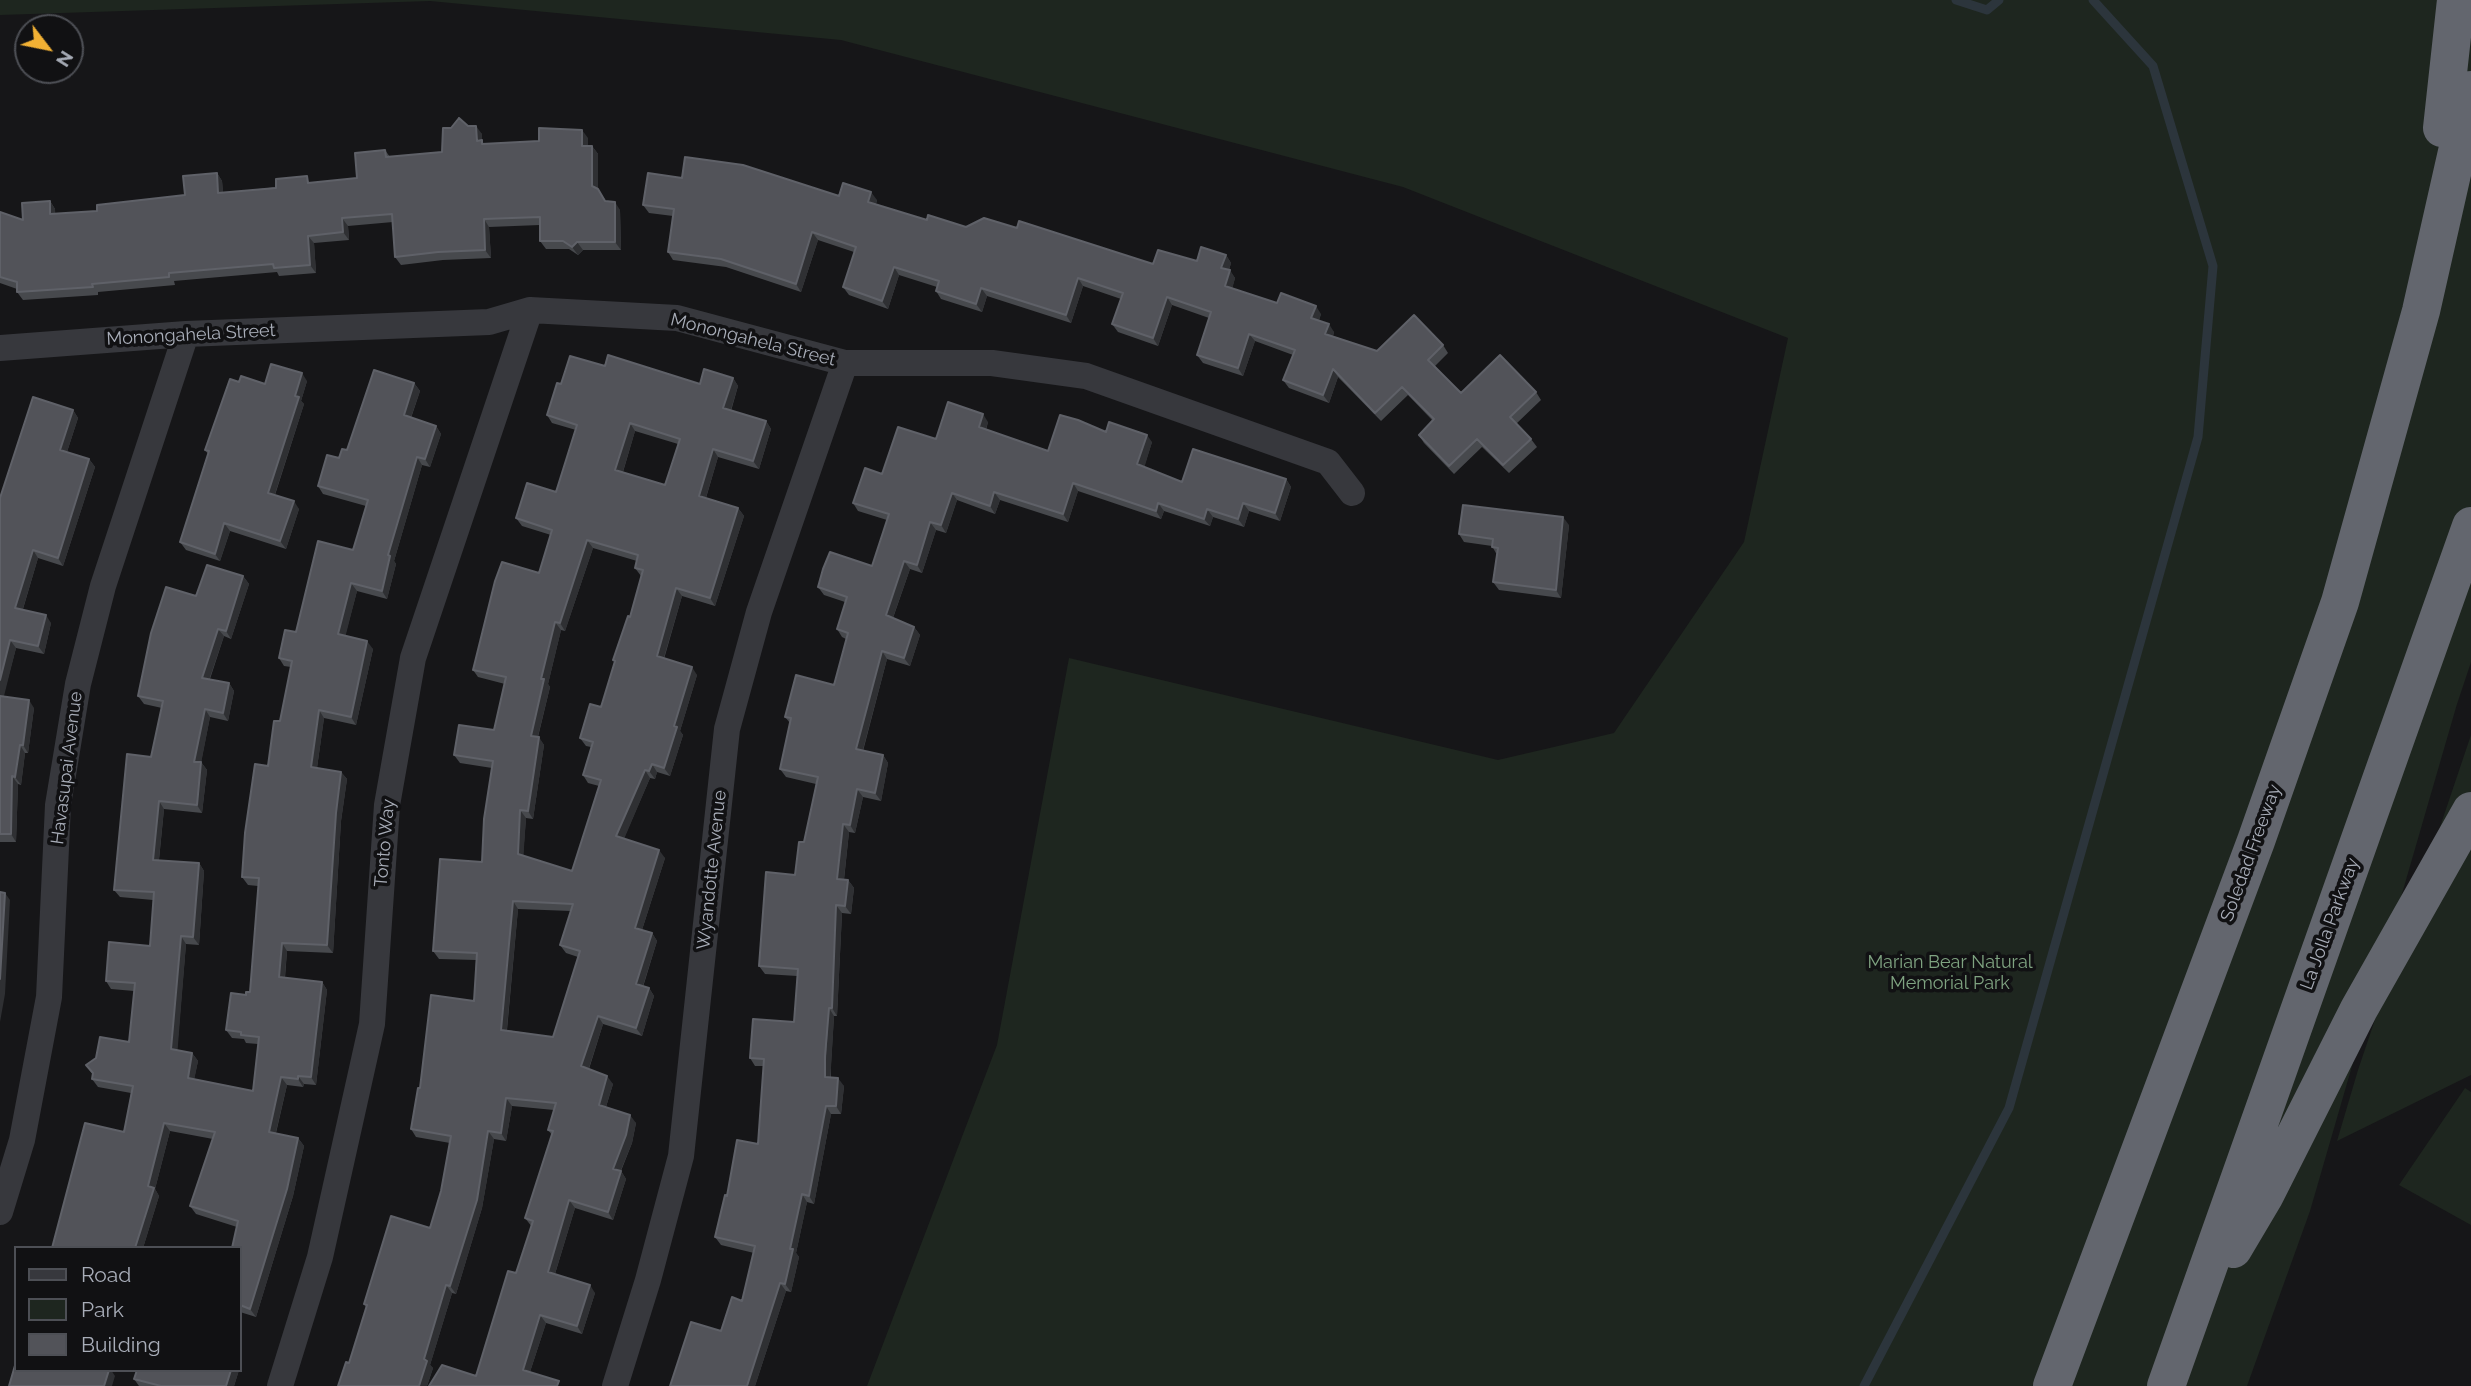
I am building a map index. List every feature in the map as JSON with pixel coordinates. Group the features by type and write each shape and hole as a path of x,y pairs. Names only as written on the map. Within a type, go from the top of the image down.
{"highway":[{"path":"2421,310 2456,0"},
{"path":"2421,310 2471,90"},
{"name":"Soledad Freeway","path":"2052,1386 2256,841 2340,602 2421,310"},
{"name":"La Jolla Parkway","path":"2188,1322 2471,526"},
{"path":"2165,1386 2188,1322 2265,1195 2359,1009 2471,811"}],"street":[{"name":"Monongahela Street","path":"0,348 186,334 489,322 530,310 677,318 845,363 992,363 1086,376 1328,462 1352,493"},
{"name":"Tonto Way","path":"280,1386 320,1257 372,1024 387,805 413,659 530,310"},
{"name":"Havasupai Avenue","path":"0,1212 22,1140 49,997 58,805 78,684 103,586 186,334"},
{"name":"Wyandotte Avenue","path":"615,1386 648,1280 681,1156 727,729 759,612 845,363"}],"green space":[{"name":"Marian Bear Natural Memorial Park","path":"0,0 2471,0 2471,662 2310,1211 2247,1386 867,1386 997,1045 1069,658 1498,760 1614,733 1744,542 1788,338 1403,187 841,40 430,1 0,15"},
{"path":"2471,735 2471,1075 2337,1141 2358,1070"},
{"path":"2465,1088 2471,1092 2471,1225 2399,1185"}],"building":[{"path":"459,118 468,126 476,126 477,141 482,140 482,144 539,141 539,128 582,130 582,146 592,146 592,186 598,189 605,201 615,202 615,242 577,242 572,247 563,241 540,241 540,217 484,219 485,250 395,257 392,214 342,218 343,232 308,236 310,265 274,268 273,264 169,273 169,277 92,284 93,287 17,292 17,282 0,277 0,212 23,220 22,203 50,201 50,214 97,211 97,205 185,195 183,176 217,173 218,193 276,188 276,179 307,176 308,183 357,178 355,153 385,150 386,157 442,152 443,128 451,128"},
{"path":"685,157 743,165 839,196 843,183 871,192 868,202 927,220 928,215 966,227 984,218 1017,228 1019,221 1153,264 1158,250 1197,261 1201,247 1226,255 1221,268 1230,270 1225,286 1277,303 1281,293 1316,306 1311,318 1329,324 1325,334 1377,351 1414,315 1443,345 1428,360 1461,393 1500,355 1536,392 1510,417 1531,439 1503,465 1477,439 1449,466 1419,435 1434,419 1402,387 1375,413 1333,369 1323,395 1283,380 1295,350 1249,334 1238,368 1197,355 1211,312 1167,297 1153,338 1112,324 1123,293 1078,278 1066,315 981,288 976,304 936,291 939,281 894,267 882,301 843,287 856,247 812,232 796,284 721,259 668,252 674,209 643,205 648,173 682,178"},
{"path":"608,355 700,384 704,369 733,378 723,408 766,421 753,461 713,449 699,496 738,508 710,598 676,588 657,656 692,667 664,768 652,764 649,771 645,770 616,836 659,850 635,928 652,933 636,984 649,988 636,1028 598,1016 581,1066 607,1076 599,1105 630,1115 626,1135 613,1169 621,1171 608,1212 569,1200 548,1272 590,1285 577,1326 540,1315 523,1370 559,1381 557,1386 429,1386 442,1365 476,1376 508,1271 516,1273 533,1221 525,1218 553,1131 548,1130 556,1103 506,1098 501,1133 488,1131 477,1200 450,1286 446,1285 424,1359 427,1361 419,1386 338,1386 346,1362 349,1363 391,1216 430,1228 441,1191 451,1136 411,1129 420,1088 431,995 474,1001 477,953 433,951 440,859 482,862 484,819 493,761 454,755 459,725 494,730 506,677 473,670 495,581 502,562 539,573 552,530 516,518 527,483 556,492 577,425 547,415 557,383 561,384 570,356 605,366","holes":["630,423 680,439 665,485 615,470","587,540 638,555 635,568 643,570 630,617 628,616 613,660 615,661 601,707 590,704 580,738 593,742 583,775 601,780 572,871 518,854 520,810 528,811 539,737 531,736 544,679 541,679 555,622 560,623","513,901 573,904 560,945 580,951 553,1037 501,1030"]},
{"path":"271,364 302,373 295,396 299,397 268,493 294,501 280,541 224,523 215,554 180,542 209,451 205,450 230,379 239,382 241,376 265,384"},
{"path":"374,370 414,383 404,415 436,426 425,459 417,457 388,555 390,556 382,591 351,583 338,634 367,641 351,717 319,710 311,767 341,772 327,945 282,943 279,977 322,982 311,1077 281,1077 269,1132 298,1138 287,1189 250,1309 242,1306 242,1246 232,1246 238,1221 190,1206 215,1132 164,1123 148,1186 154,1188 136,1246 53,1246 85,1123 124,1132 133,1086 92,1079 93,1073 86,1065 96,1058 100,1037 129,1042 135,983 106,981 109,942 150,946 154,892 114,890 127,754 151,757 163,701 138,696 151,633 166,587 196,596 207,565 243,576 226,631 218,629 202,678 229,683 223,713 205,709 194,762 201,762 197,805 159,801 153,860 199,863 193,937 181,936 171,1049 192,1053 188,1078 253,1091 259,1037 226,1030 231,993 246,995 246,992 250,992 259,878 242,877 255,764 268,766 274,721 280,721 292,661 279,658 285,630 296,632 318,541 353,550 368,500 318,486 327,455 339,458 342,449 347,450"},
{"path":"33,397 73,410 60,450 89,459 58,558 33,550 15,608 46,615 38,646 10,640 0,680 0,498"},
{"path":"948,402 983,414 979,427 1048,451 1060,415 1106,432 1109,422 1147,435 1137,464 1182,482 1193,449 1286,479 1275,513 1243,503 1238,519 1207,509 1204,519 1158,503 1156,511 1073,483 1063,514 994,492 990,506 952,493 941,525 930,522 917,565 904,561 886,615 914,627 904,658 882,651 856,749 883,755 875,793 857,789 850,825 843,824 837,879 848,880 845,906 836,905 832,1008 829,1008 825,1056 825,1077 838,1078 836,1106 826,1106 809,1196 802,1194 785,1284 780,1283 747,1386 670,1386 691,1322 721,1331 732,1297 742,1301 755,1246 715,1237 725,1195 727,1196 737,1140 758,1144 764,1059 750,1058 753,1019 794,1022 798,969 759,966 766,872 795,875 799,842 804,842 818,777 780,769 791,718 785,717 796,675 834,685 848,633 837,629 847,597 818,587 823,569 830,552 872,566 889,514 853,503 865,468 882,474 898,427 936,439"},
{"path":"1463,505 1563,517 1556,590 1493,582 1498,548 1492,547 1493,539 1459,534"},
{"path":"0,696 29,700 23,745 20,745 15,777 12,776 11,834 0,834"},
{"path":"0,892 5,893 0,979"},
{"path":"14,1369 14,1372 108,1372 104,1386 9,1386"},
{"path":"136,1372 230,1372 226,1386 161,1386 134,1379"}],"waterway":[{"path":"1956,0 1987,10 1999,0"},
{"path":"1864,1386 2009,1108 2198,437 2213,266 2153,66 2093,0"}]}
